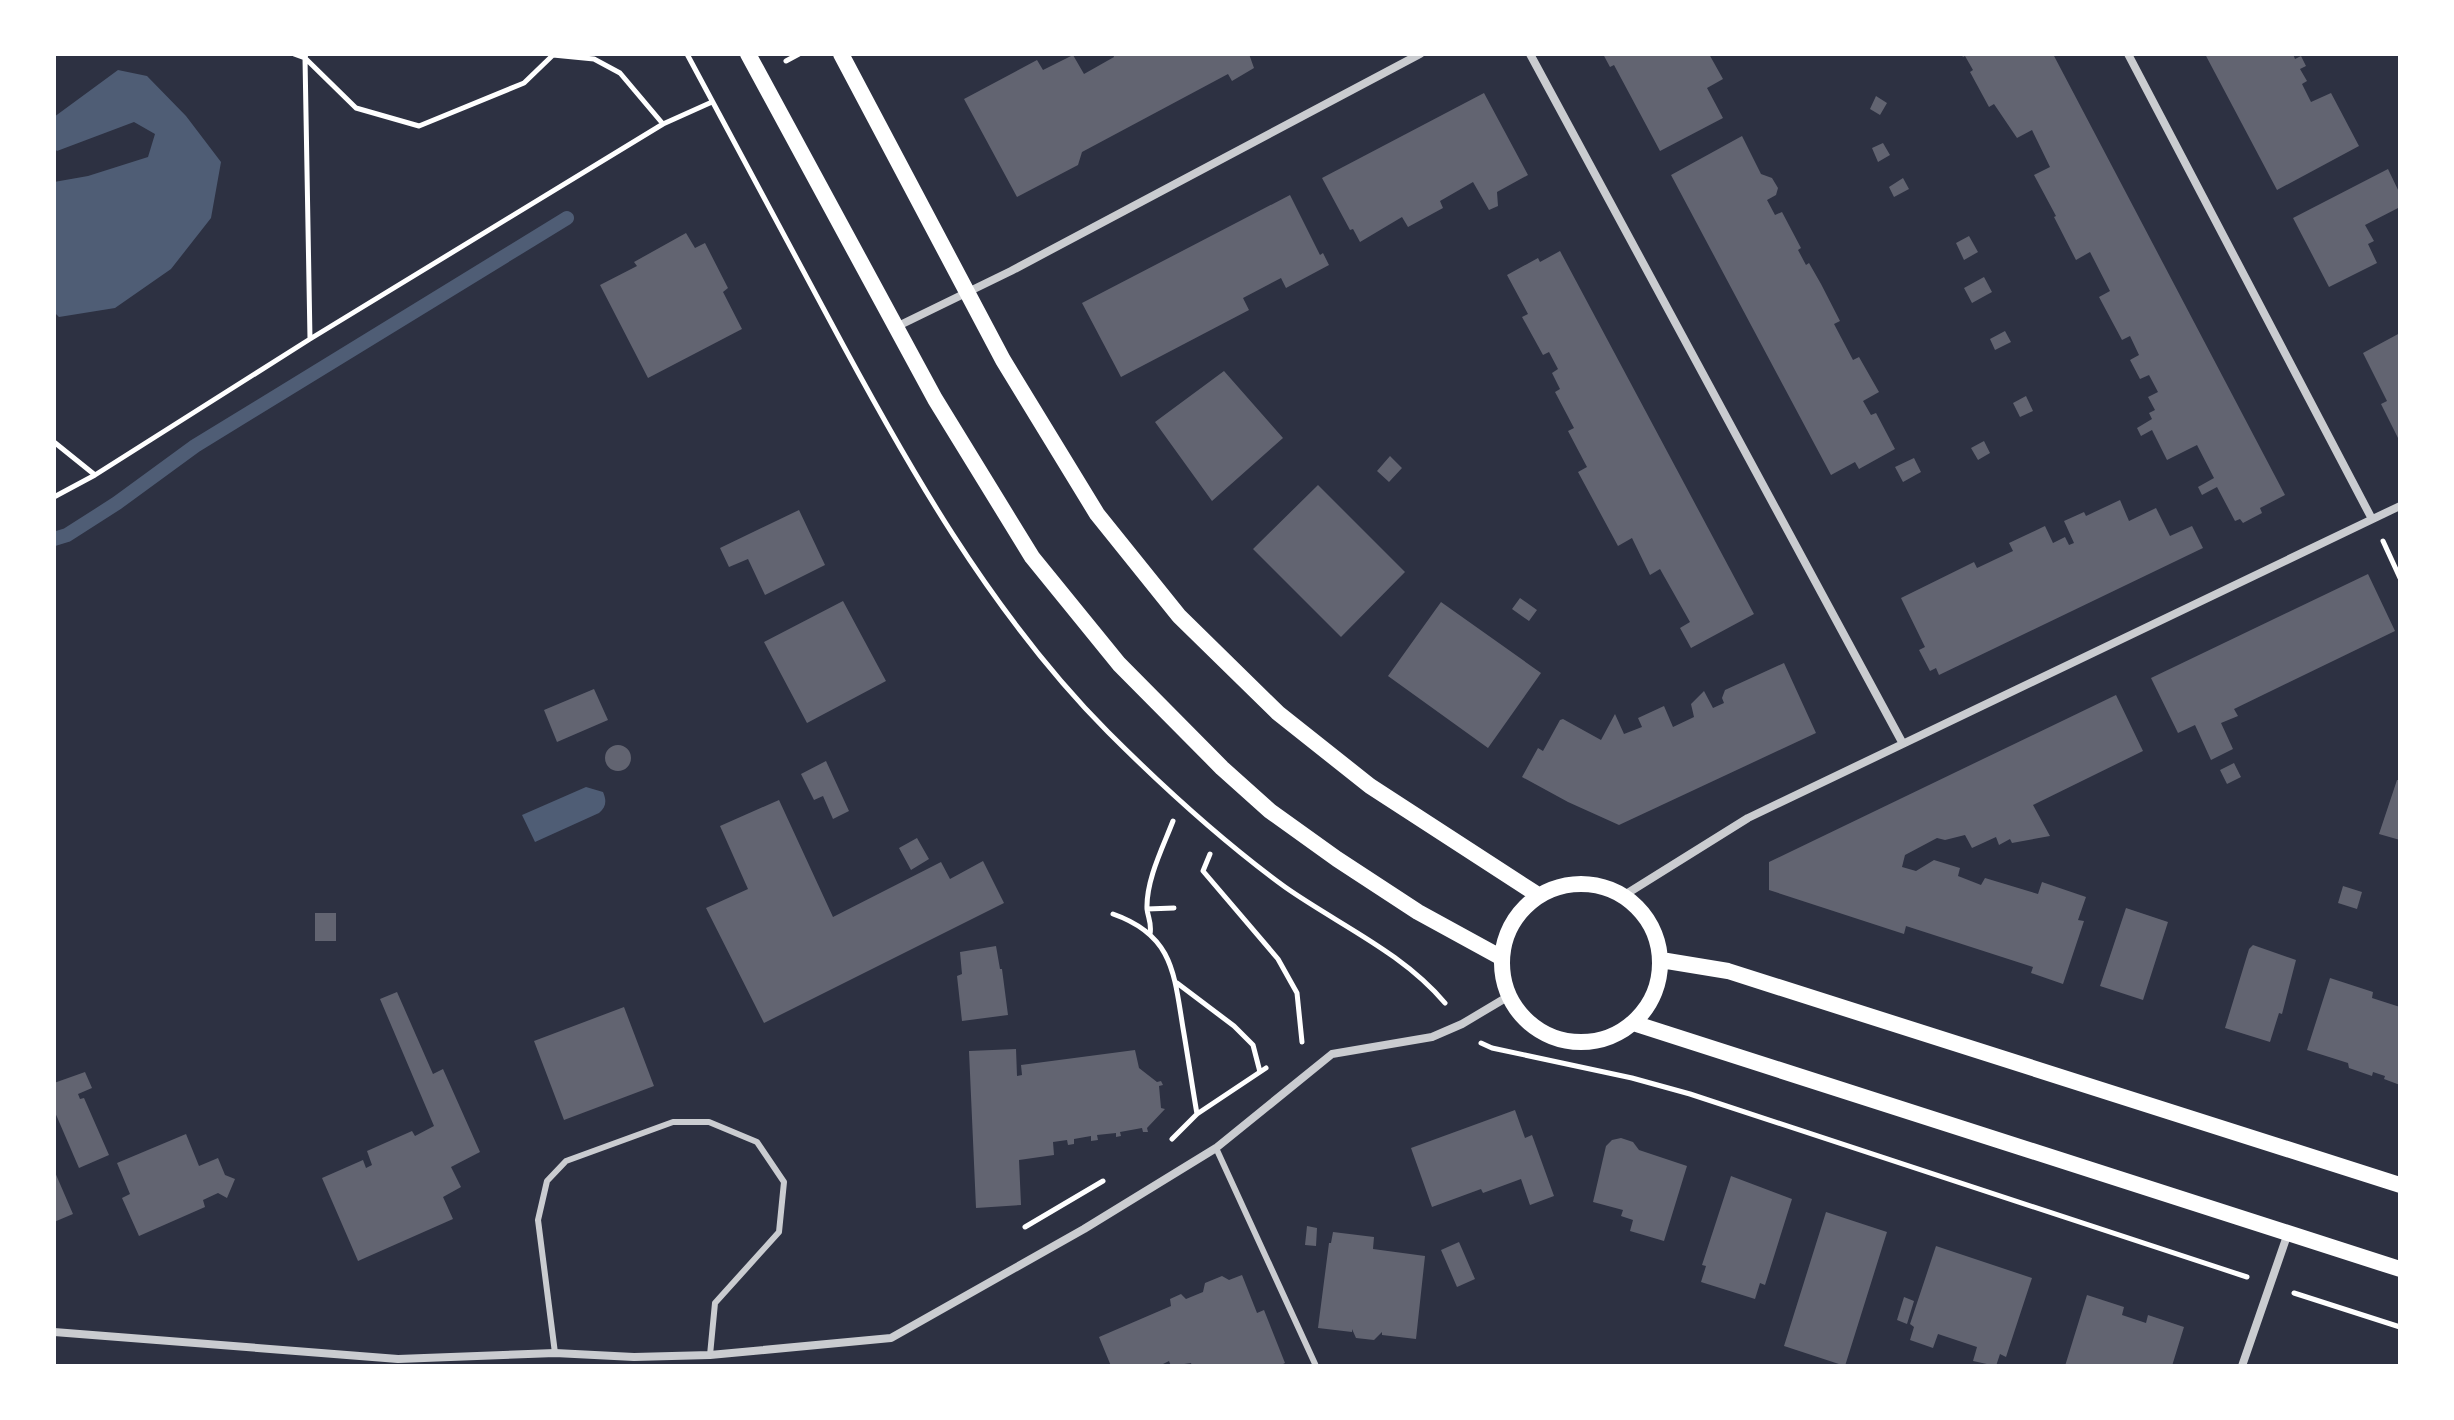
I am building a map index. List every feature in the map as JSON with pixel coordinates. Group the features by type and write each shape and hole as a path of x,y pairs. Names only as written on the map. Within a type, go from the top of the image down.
{"main road":[{"path":"748,54 935,399 1032,557 1119,664 1222,768 1270,811 1418,912 1502,958"},
{"path":"841,54 1003,360 1097,514 1179,616 1278,713 1370,786 1538,895"},
{"path":"1579,883 1602,886 1623,896 1640,909 1652,926 1661,960 1653,998 1633,1023 1614,1035 1592,1041 1570,1041 1548,1035 1529,1023 1509,996 1502,958 1511,926 1522,911 1538,895 1579,883"},
{"path":"1661,960 1728,971 2400,1185"},
{"path":"1633,1023 2400,1269"}],"street":[{"path":"896,327 1420,54"},
{"path":"1530,54 1902,742"},
{"path":"2128,54 2372,519"},
{"path":"1623,896 1748,818 2400,506"},
{"path":"54,1332 398,1359 555,1353 634,1357 710,1355 891,1338 1084,1229 1216,1148 1332,1054 1432,1037 1462,1024 1509,996"},
{"path":"2242,1366 2288,1232"}],"lane":[{"path":"555,1353 538,1220 547,1181 566,1161 673,1122 709,1122 757,1142 784,1182 779,1232 715,1303 710,1355"},
{"path":"1216,1148 1316,1366"}],"path":[{"path":"294,54 306,56 356,108 419,126 524,83 552,54 594,59 620,73 663,124"},
{"path":"54,497 95,475 310,339 663,124 712,102 687,54"},
{"path":"306,56 310,339"},
{"path":"54,442 95,475"},
{"path":"2372,519 2400,578"},
{"path":"1150,934 1152,922 1147,909 1152,880 1173,821"},
{"path":"1210,854 1203,871 1278,959 1297,993 1302,1042"},
{"path":"1147,909 1174,908"},
{"path":"1113,914 1141,926 1150,934 1174,969 1197,1114"},
{"path":"1176,983 1234,1026 1253,1045 1260,1072"},
{"path":"1462,1024 1477,1041 1492,1048 1632,1078 1690,1094 2400,1327"},
{"path":"1291,1049 1302,1042"},
{"path":"1302,1042 1332,1054"},
{"path":"1171,1141 1197,1114 1271,1064"},
{"path":"1018,1231 1109,1178"}],"water":[{"path":"118,70 147,76 186,116 221,162 211,218 171,269 115,308 59,317 54,312 54,182 88,176 148,157 155,134 134,122 57,151 54,148 54,117"},
{"path":"586,787 603,792 605,804 601,811 535,842 522,815"}],"building":[{"path":"1113,54 1249,54 1254,68 1232,81 1228,74 1082,152 1078,165 1017,197 964,99 1037,60 1043,70 1073,55 1084,74 1114,57"},
{"path":"1603,54 1709,54 1723,79 1707,88 1723,118 1660,151 1614,65 1610,67"},
{"path":"1961,54 2053,54 2285,495 2260,508 2262,513 2243,523 2240,519 2235,521 2217,487 2202,495 2198,487 2214,478 2197,445 2167,460 2152,430 2141,436 2137,428 2152,419 2149,413 2155,410 2148,397 2158,392 2149,375 2140,379 2130,360 2139,355 2130,336 2122,340 2099,297 2110,291 2090,252 2076,260 2054,217 2034,175 2050,167 2032,130 2017,138 1994,104 1989,107 1970,72 1973,70"},
{"path":"2205,54 2293,54 2295,59 2301,56 2306,66 2300,69 2307,81 2302,84 2311,102 2331,93 2359,146 2277,190"},
{"path":"1484,93 1528,175 1497,192 1498,206 1489,210 1473,182 1440,201 1443,208 1408,227 1402,217 1360,242 1353,229 1350,230 1322,178"},
{"path":"1876,96 1887,103 1880,115 1870,109"},
{"path":"1742,136 1761,174 1772,178 1778,188 1776,195 1767,200 1775,215 1782,212 1801,248 1798,250 1806,265 1809,263 1840,321 1834,324 1853,360 1859,357 1879,392 1863,401 1871,415 1876,413 1895,449 1859,469 1855,462 1831,475 1671,175"},
{"path":"1883,143 1890,155 1878,162 1872,148"},
{"path":"2388,169 2400,194 2400,207 2365,225 2374,241 2368,244 2377,263 2329,287 2293,218"},
{"path":"1903,178 1909,189 1894,197 1889,187"},
{"path":"1290,195 1320,255 1323,253 1329,265 1286,288 1281,278 1243,298 1249,310 1121,377 1082,303"},
{"path":"686,233 695,248 705,243 728,288 723,292 742,329 648,378 600,285 637,266 634,262"},
{"path":"1969,236 1978,252 1964,260 1956,243"},
{"path":"1560,251 1754,614 1691,648 1680,628 1690,622 1660,569 1650,575 1632,538 1618,546 1578,472 1587,467 1568,431 1574,428 1555,392 1560,389 1552,373 1558,369 1549,352 1543,355 1522,317 1528,314 1507,275 1538,258 1540,262"},
{"path":"1984,277 1992,292 1972,303 1964,288"},
{"path":"2005,331 2011,342 1995,350 1990,339"},
{"path":"2400,333 2400,442 2381,404 2387,401 2363,353"},
{"path":"1224,371 1283,438 1212,501 1155,422"},
{"path":"2026,396 2033,411 2020,417 2013,403"},
{"path":"1984,441 1990,453 1978,460 1971,448"},
{"path":"1390,456 1402,468 1389,482 1377,471"},
{"path":"1914,458 1921,472 1903,482 1895,467"},
{"path":"1318,485 1405,572 1341,637 1253,549"},
{"path":"2120,500 2129,521 2156,508 2170,536 2192,526 2203,548 1939,675 1936,668 1930,671 1919,650 1925,647 1901,598 1974,562 1977,568 2013,551 2009,543 2045,526 2053,543 2065,537 2069,545 2074,543 2064,521 2084,512 2086,516"},
{"path":"799,510 825,565 765,595 748,559 729,567 720,548"},
{"path":"2368,574 2395,631 2234,709 2238,716 2221,723 2233,749 2211,760 2195,725 2178,733 2151,678"},
{"path":"1520,598 1537,610 1529,621 1512,609"},
{"path":"843,601 886,681 807,723 764,642"},
{"path":"1441,602 1541,673 1488,748 1388,676"},
{"path":"1784,663 1816,733 1619,825 1522,777 1538,748 1543,751 1560,720 1601,740 1615,714 1624,734 1642,727 1638,718 1664,706 1673,727 1694,717 1691,704 1704,691 1713,708 1724,703 1725,690"},
{"path":"594,689 608,720 557,742 544,710"},
{"path":"2116,695 2143,751 2033,805 2050,836 2012,843 2010,839 1999,845 1996,837 1972,848 1965,835 1945,840 1937,838 1905,855 1902,867 1916,871 1934,860 1960,868 1958,876 1981,885 1985,878 2038,894 2042,882 2086,897 2078,920 2084,921 2063,984 2031,973 2033,967 1906,926 1904,934 1769,890 1769,862"},
{"path":"618,745 627,749 631,758 627,767 618,771 609,767 605,758 609,749"},
{"path":"826,761 849,811 833,819 823,796 814,800 801,774"},
{"path":"2234,763 2241,777 2227,784 2220,770"},
{"path":"2397,780 2400,780 2400,840 2379,834"},
{"path":"779,800 833,917 941,862 950,879 983,861 1004,903 764,1023 706,908 748,889 720,826"},
{"path":"917,838 929,859 911,870 899,848"},
{"path":"2343,886 2362,892 2357,909 2338,903"},
{"path":"2126,908 2168,922 2143,1000 2100,986"},
{"path":"315,913 336,913 336,941 315,941"},
{"path":"2253,945 2296,960 2282,1014 2279,1013 2270,1042 2225,1028 2249,949"},
{"path":"996,946 1008,1015 962,1021 957,976 962,974 960,952"},
{"path":"2330,978 2373,992 2372,998 2400,1007 2400,1085 2384,1079 2385,1076 2373,1072 2372,1076 2349,1068 2348,1063 2307,1050"},
{"path":"397,992 433,1074 443,1069 480,1152 451,1167 461,1187 443,1197 453,1219 358,1261 322,1178 363,1160 366,1168 372,1165 367,1151 412,1131 415,1136 434,1126 380,999"},
{"path":"624,1007 654,1086 564,1120 534,1041"},
{"path":"1016,1049 1017,1076 1022,1075 1021,1065 1135,1050 1139,1068 1157,1082 1161,1081 1161,1108 1165,1109 1147,1128 1148,1132 1143,1132 1142,1128 1120,1132 1121,1136 1116,1137 1116,1133 1097,1135 1098,1140 1091,1141 1091,1136 1074,1139 1074,1144 1068,1145 1067,1140 1053,1142 1054,1155 1019,1160 1021,1205 976,1208 969,1051"},
{"path":"85,1072 92,1088 78,1094 80,1099 84,1098 109,1155 79,1168 54,1110 54,1083"},
{"path":"1515,1110 1525,1138 1532,1135 1554,1196 1530,1205 1521,1179 1483,1193 1481,1189 1432,1207 1411,1148"},
{"path":"186,1134 199,1166 218,1158 225,1175 235,1179 227,1198 218,1193 203,1200 205,1207 139,1236 122,1198 130,1194 117,1163"},
{"path":"1621,1138 1633,1142 1639,1150 1687,1166 1664,1241 1630,1231 1633,1220 1621,1216 1623,1210 1593,1202 1606,1146 1612,1140"},
{"path":"54,1170 73,1214 54,1222"},
{"path":"1731,1176 1792,1199 1765,1285 1760,1283 1755,1299 1701,1282 1706,1266 1702,1265"},
{"path":"1826,1212 1887,1232 1845,1366 1784,1346"},
{"path":"1307,1226 1317,1228 1316,1246 1305,1245"},
{"path":"1333,1232 1374,1237 1373,1249 1425,1256 1416,1339 1382,1335 1382,1332 1374,1340 1356,1338 1352,1329 1352,1332 1318,1328"},
{"path":"1459,1242 1475,1279 1457,1287 1441,1250"},
{"path":"1936,1246 2032,1278 2006,1357 2000,1354 1996,1366 1973,1361 1977,1347 1938,1334 1933,1348 1910,1340 1914,1327 1910,1324"},
{"path":"1242,1275 1257,1313 1264,1310 1285,1363 1279,1366 1192,1366 1191,1363 1171,1366 1169,1361 1159,1366 1111,1366 1099,1337 1171,1306 1170,1299 1181,1294 1186,1299 1203,1292 1205,1283 1222,1276 1229,1280"},
{"path":"2087,1295 2124,1307 2122,1315 2146,1323 2148,1315 2184,1327 2172,1366 2065,1366"},
{"path":"1904,1297 1914,1301 1907,1324 1897,1320"}],"waterway":[{"path":"54,539 67,535 117,503 195,446 567,218"}]}
